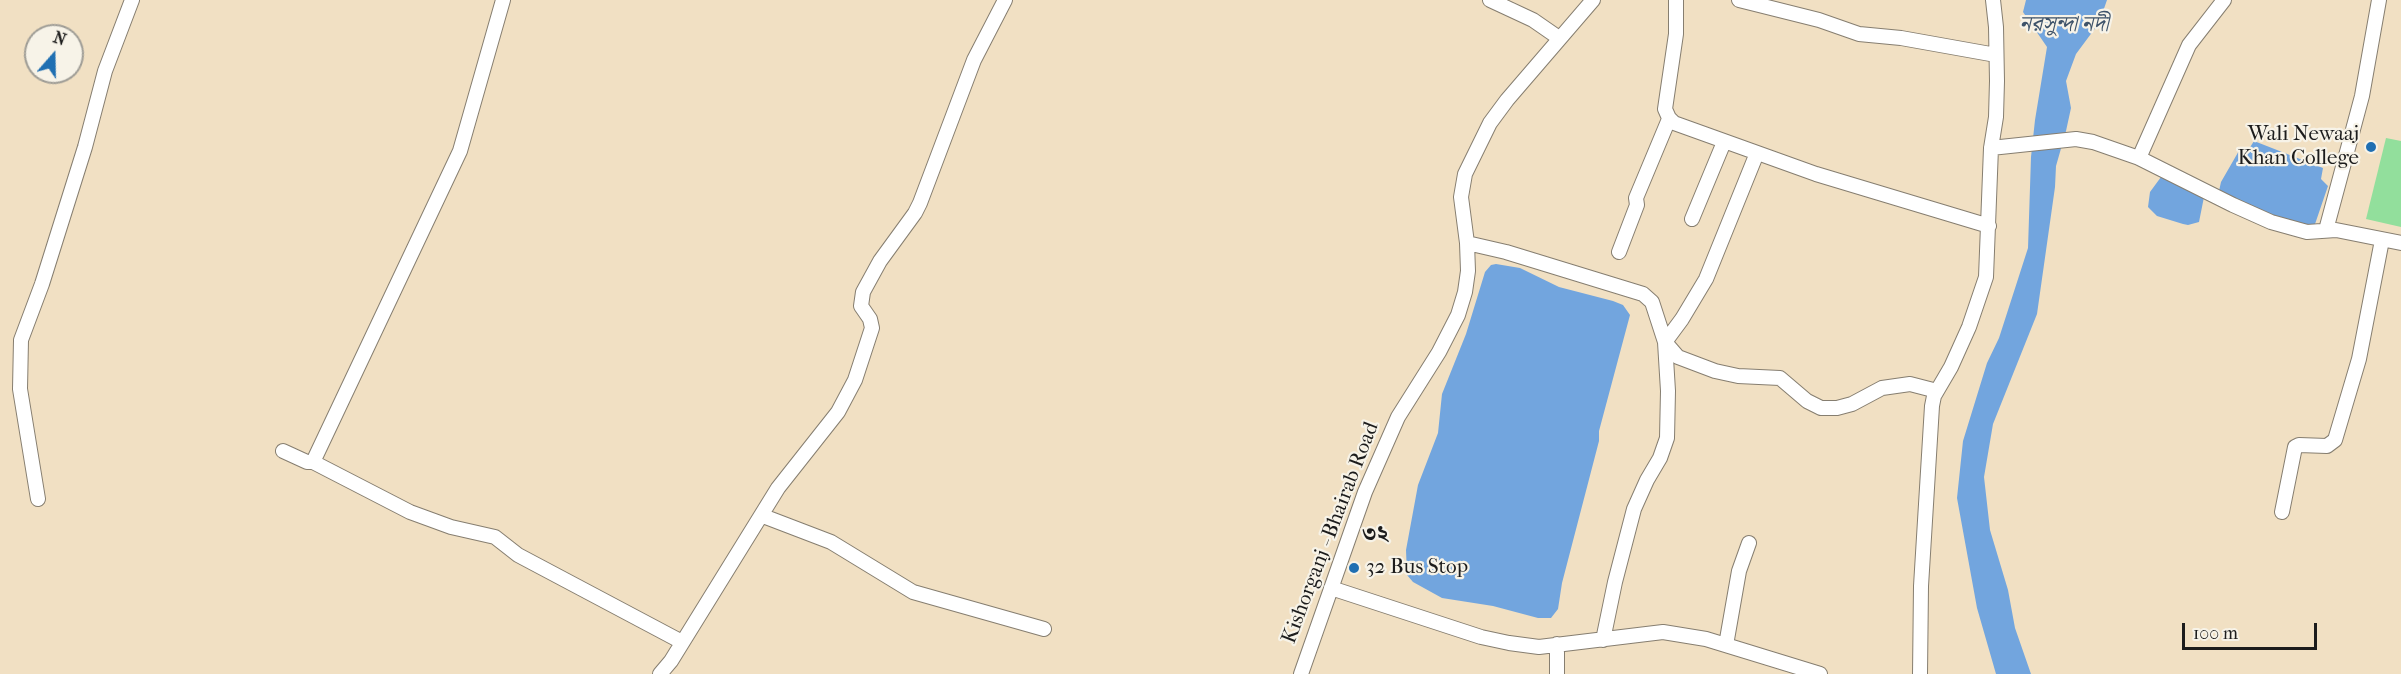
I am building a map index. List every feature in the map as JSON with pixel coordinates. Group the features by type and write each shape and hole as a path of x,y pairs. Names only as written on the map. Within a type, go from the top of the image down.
{"street":[{"path":"38,499 20,389 21,340 42,284 85,147 105,71 132,0"},
{"path":"314,462 460,151 503,0"},
{"path":"660,674 671,661 763,516 778,488 838,412 855,380 872,328 870,319 861,306 863,292 879,261 920,203 970,70 1005,0"},
{"path":"1490,0 1527,17 1558,38"},
{"name":"Kishorganj - Bhairab Road","path":"1301,674 1365,492 1398,417 1439,352 1458,315 1466,292 1467,243 1461,197 1465,174 1481,140 1501,107 1593,0"},
{"path":"1676,0 1676,34 1665,97 1666,114 1674,123 1856,187 1989,226"},
{"path":"1739,0 1810,18 1859,34 1901,38 1996,55"},
{"path":"1920,674 1921,586 1932,406 1937,391 1969,327 1986,277 1991,148 1996,117 1996,27 1993,0"},
{"path":"2139,158 2189,45 2224,0"},
{"path":"2326,230 2362,96 2379,0"},
{"path":"1618,252 1637,205 1636,198 1669,119"},
{"path":"1991,148 2076,139 2109,147 2139,158 2271,222 2307,232 2326,230 2401,243"},
{"path":"1692,219 1724,142"},
{"path":"1665,342 1706,279 1757,153"},
{"path":"2282,512 2295,447 2299,445 2327,446 2335,440 2359,359 2382,240"},
{"path":"1467,243 1506,252 1643,294 1652,302 1665,342 1668,391 1667,438 1660,458 1634,510 1603,640"},
{"path":"1665,342 1678,357 1716,371 1747,377 1780,378 1807,401 1821,408 1837,408 1852,404 1882,388 1910,384 1937,391"},
{"path":"282,451 307,462 314,462 410,513 451,527 495,537 518,555 682,642"},
{"path":"763,516 831,542 913,592 1044,629"},
{"path":"1726,645 1739,571 1749,543"},
{"path":"1331,588 1481,637 1539,647 1603,640 1631,634 1663,632 1706,639 1820,674"},
{"path":"1557,644 1557,674"}],"green space":[{"path":"2386,138 2401,141 2401,227 2366,219"}],"water":[{"name":"নরসুন্দা নদী","path":"2026,0 2107,0 2099,23 2076,54 2066,81 2071,108 2056,166 2037,314 1993,424 1984,477 1990,530 2008,590 2015,628 2031,674 1996,674 1977,608 1957,498 1963,441 1987,363 1999,338 2028,248 2031,157 2047,47 2023,12"},
{"path":"2254,141 2323,168 2321,179 2328,186 2314,227 2270,217 2219,191 2221,182 2240,149 2249,149"},
{"path":"2161,177 2170,179 2204,197 2199,222 2183,224 2157,216 2148,207 2150,192"},
{"path":"1491,265 1520,268 1559,287 1613,301 1623,305 1630,315 1599,431 1599,441 1562,583 1558,609 1551,618 1538,618 1493,606 1442,598 1413,582 1407,575 1406,550 1418,485 1438,433 1442,394 1466,334 1485,272"}],"place":[{"name":"Wali Newaaj Khan College","path":"2371,147"},
{"name":"32 Bus Stop","path":"1354,568"}],"district":[{"name":"৩২","path":"1375,535"}]}
